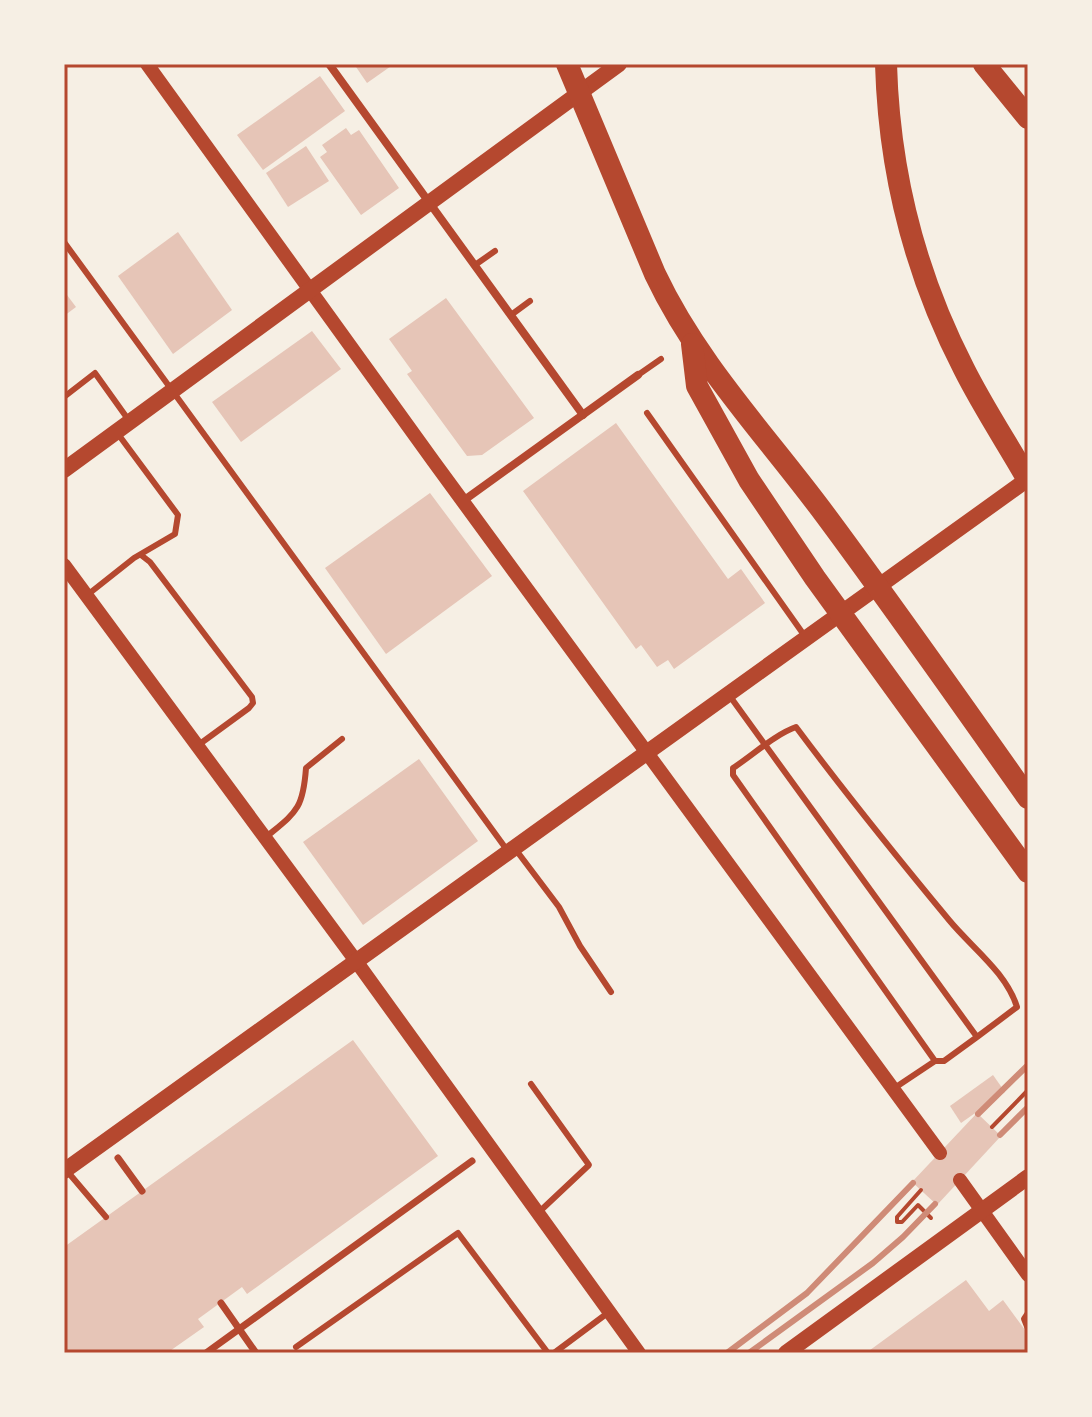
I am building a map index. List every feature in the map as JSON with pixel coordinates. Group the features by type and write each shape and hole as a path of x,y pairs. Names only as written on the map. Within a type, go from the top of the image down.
{"highway":[{"path":"567,64 655,274 691,341 826,516 1028,798"},
{"path":"886,64 901,200 924,281 962,367 1028,480"},
{"path":"984,64 1028,118"},
{"path":"691,341 697,386 726,441 774,519 1028,872"}],"main road":[{"path":"64,470 619,64"},
{"path":"65,1170 1028,480"},
{"path":"786,1353 1028,1177"}],"street":[{"path":"147,64 940,1153"},
{"path":"329,64 583,415"},
{"path":"463,501 638,375"},
{"path":"64,565 356,961 639,1353"},
{"path":"118,1158 142,1191"},
{"path":"206,1353 472,1161"},
{"path":"960,1180 1028,1275"},
{"path":"221,1303 256,1353"}],"lane":[{"path":"64,242 511,850 559,907 580,946 611,992"},
{"path":"475,265 495,251"},
{"path":"511,315 530,301"},
{"path":"638,375 661,359"},
{"path":"64,397 95,373 123,426 178,515 175,534 134,558 86,596"},
{"path":"647,413 806,637"},
{"path":"141,555 150,562 252,697 253,703 249,708 197,746"},
{"path":"728,694 977,1037"},
{"path":"893,1089 935,1061 944,1061 1017,1007 1014,995 861,815 796,727 733,768 733,775 935,1061"},
{"path":"265,838 296,813 304,794 306,768 342,739"},
{"path":"531,1084 589,1165 538,1213"},
{"path":"65,1170 106,1217"},
{"path":"296,1347 458,1233 548,1353"},
{"path":"554,1353 609,1312"},
{"path":"1028,1313 1024,1319 1028,1329"}],"path":[{"path":"992,1127 1028,1090"},
{"path":"921,1190 897,1217 897,1222 902,1222 918,1205 931,1218"}],"building":[{"path":"354,64 394,64 367,83"},
{"path":"320,76 345,111 263,170 237,135"},
{"path":"346,128 351,135 359,130 399,188 361,215 320,157 327,152 322,145"},
{"path":"306,146 329,181 288,207 266,173"},
{"path":"178,232 232,310 173,354 118,276"},
{"path":"64,291 76,307 64,316"},
{"path":"446,298 534,418 482,455 467,456 407,374 412,371 389,339"},
{"path":"312,331 341,369 241,442 212,402"},
{"path":"616,423 728,579 741,569 765,603 674,669 668,660 657,667 641,645 636,649 523,491"},
{"path":"430,493 492,576 386,654 325,568"},
{"path":"419,759 478,841 363,925 303,842"},
{"path":"353,1040 438,1156 247,1294 242,1287 198,1319 204,1327 167,1353 64,1353 64,1247"},
{"path":"993,1075 1005,1092 961,1123 950,1106"},
{"path":"977,1113 1001,1136 937,1205 912,1182"},
{"path":"966,1280 989,1311 1003,1300 1028,1334 1028,1353 866,1353"}],"railway":[{"path":"978,1114 1028,1065"},
{"path":"1000,1135 1028,1107"},
{"path":"727,1353 807,1293 913,1183"},
{"path":"749,1353 873,1263 935,1204"}]}
